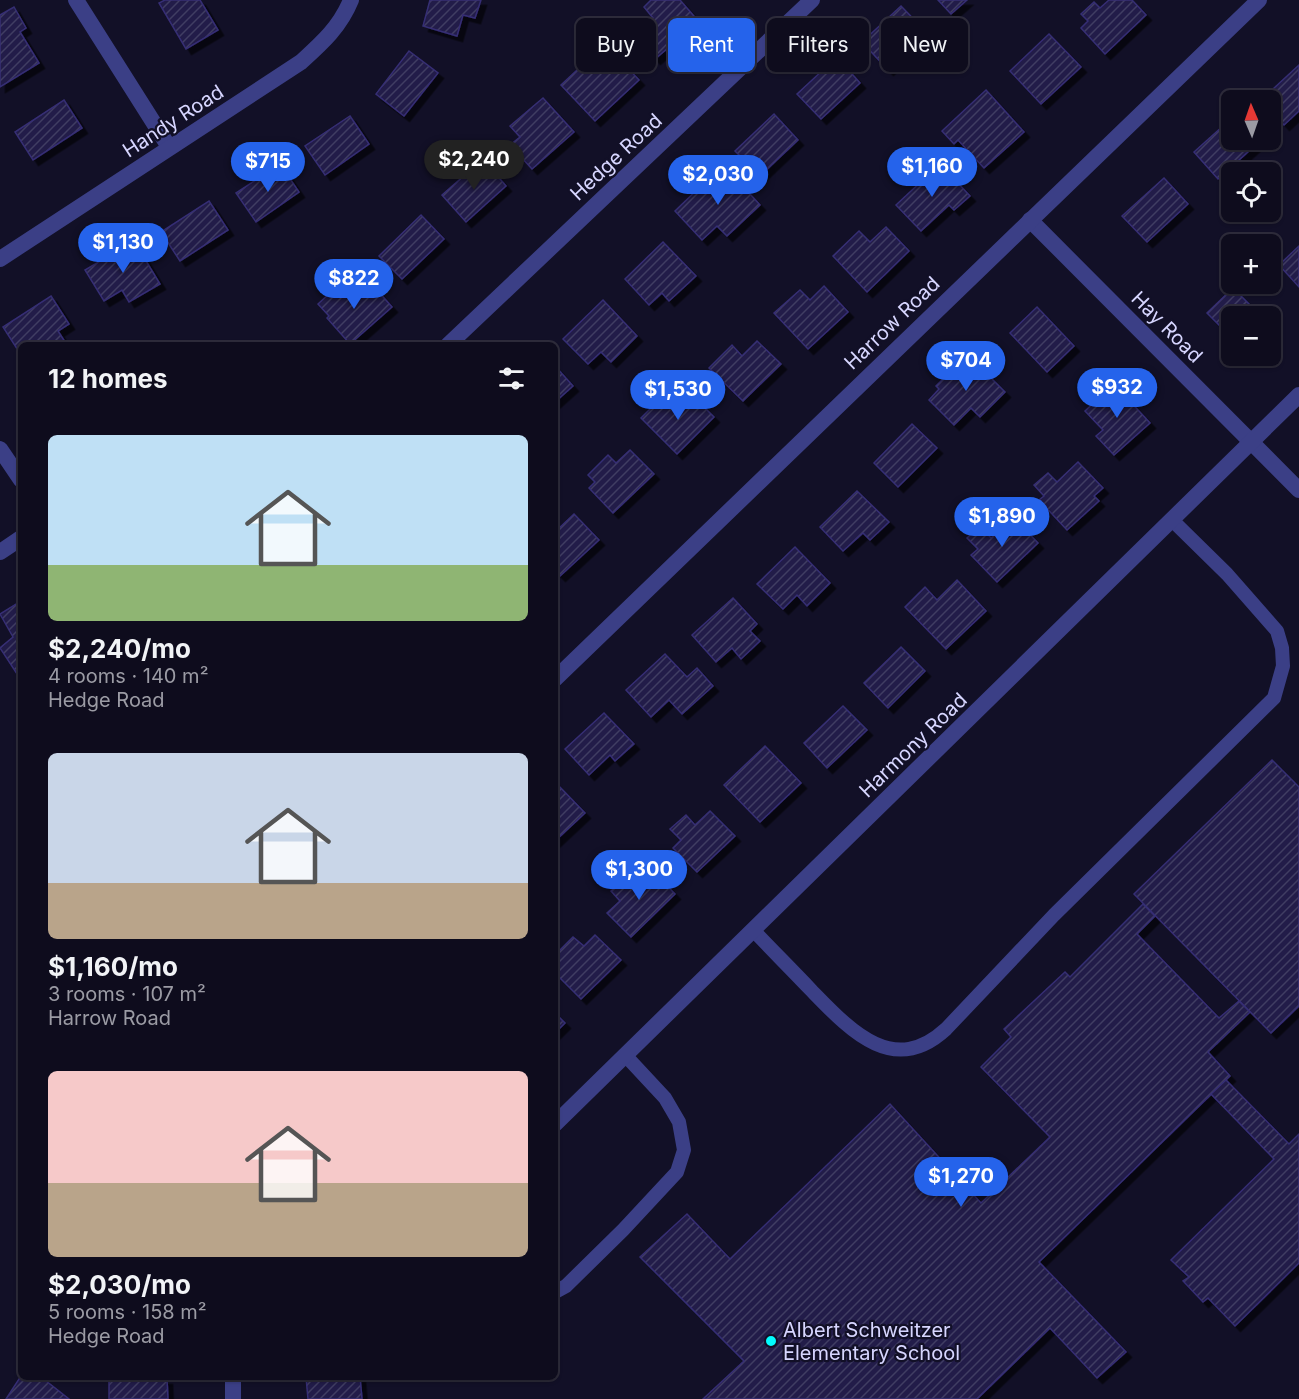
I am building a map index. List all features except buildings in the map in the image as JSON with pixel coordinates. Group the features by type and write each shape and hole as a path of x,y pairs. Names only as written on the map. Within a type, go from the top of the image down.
{"street":[{"path":"76,0 169,147"},
{"name":"Handy Road","path":"0,259 301,62 328,37 344,17 351,0"},
{"name":"Hedge Road","path":"451,342 812,0"},
{"name":"Harrow Road","path":"558,676 1259,0"},
{"name":"Hay Road","path":"1030,220 1299,490"},
{"name":"Harmony Road","path":"558,1121 1299,395"},
{"path":"0,448 18,475"},
{"path":"0,552 18,540"},
{"path":"233,1380 233,1399"}],"lane":[{"path":"753,930 845,1024 870,1043 895,1050 915,1049 932,1042 946,1029 1054,915 1274,699 1280,685 1282,648 1277,631 1227,574 1172,520"},
{"path":"558,1290 566,1286 623,1230 677,1172 684,1150 678,1122 665,1098 625,1055"}],"place":[{"name":"Albert Schweitzer Elementary School","path":"771,1341"}]}
